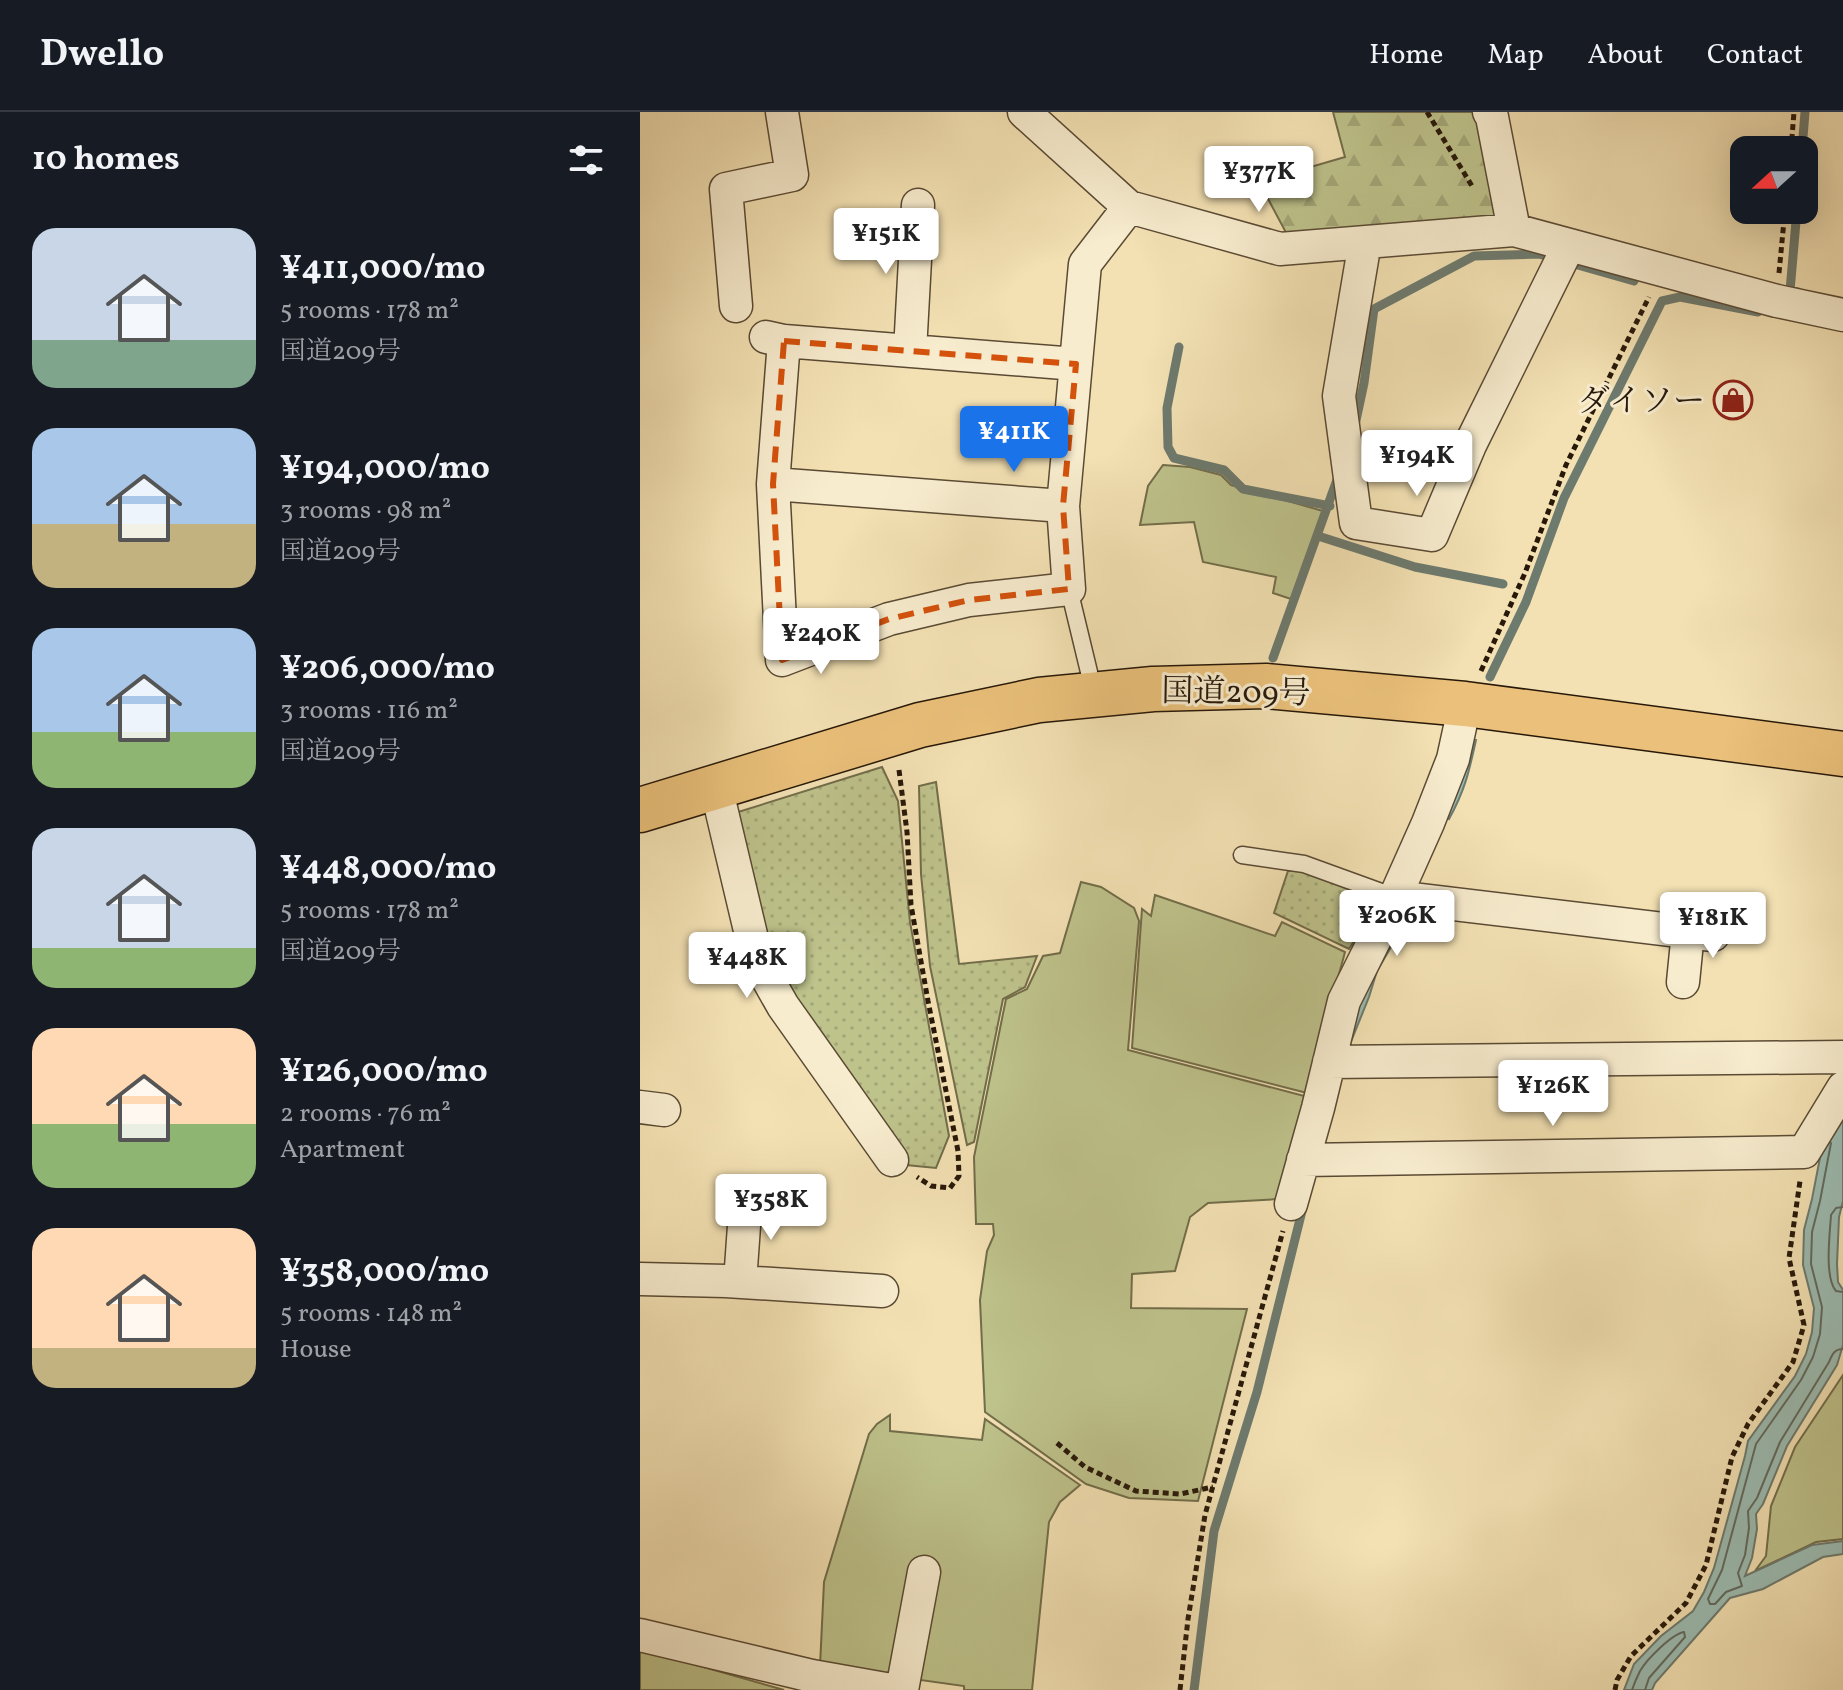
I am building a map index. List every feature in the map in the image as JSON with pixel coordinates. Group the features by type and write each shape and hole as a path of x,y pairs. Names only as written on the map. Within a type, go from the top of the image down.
{"highway":[{"name":"国道209号","path":"640,810 920,725 1039,700 1153,689 1266,686 1465,704 1843,754"}],"street":[{"path":"736,306 726,189 792,175 782,112"},
{"path":"1489,112 1507,230"},
{"path":"1040,119 1129,207 1280,249 1507,230 1777,301 1843,315"},
{"path":"910,351 918,205"},
{"path":"1076,364 774,338 773,484 782,660 889,619 969,600 1069,589 1063,506 1076,364 1085,264 1129,207"},
{"path":"1365,242 1339,396 1356,523 1432,535 1470,445 1569,245"},
{"path":"773,484 1063,506"},
{"path":"1291,1204 1344,1001 1428,823 1453,759 1465,704"},
{"path":"716,787 757,960 783,1006 892,1160"},
{"path":"1395,897 1701,934 1683,982"},
{"path":"1329,1062 1843,1057"},
{"path":"1303,1160 1804,1152 1843,1088"},
{"path":"740,1282 746,1198"},
{"path":"640,1279 882,1291"},
{"path":"902,1690 924,1572"},
{"path":"640,1635 812,1683 891,1690"}],"lane":[{"path":"1069,589 1089,672 1091,695"},
{"path":"1242,855 1304,864 1395,897"}],"path":[{"path":"1427,112 1507,230"},
{"path":"1792,136 1794,112"},
{"path":"1777,301 1784,224"},
{"path":"1465,704 1525,573 1566,465 1662,270"},
{"path":"892,1160 931,1186 950,1188 959,1176 958,1151 911,905 907,832 899,769"},
{"path":"1615,1690 1617,1680 1631,1656 1686,1603 1706,1565 1732,1457 1748,1424 1793,1362 1804,1325 1789,1258 1804,1152"},
{"path":"1180,1690 1205,1515 1291,1204"},
{"path":"1057,1443 1085,1467 1136,1491 1180,1494 1213,1487"}],"highlighted area":[{"path":"784,341 1076,364 1063,506 1069,589 969,600 889,619 782,660 773,484"}],"green space":[{"path":"1333,112 1480,112 1506,221 1290,240 1259,182 1345,157"},
{"path":"1163,465 1190,467 1221,475 1231,485 1323,511 1291,599 1273,593 1276,577 1203,562 1194,522 1140,525 1148,486"},
{"path":"882,767 898,801 910,922 949,1136 936,1168 906,1165 787,993 774,944 763,940 735,813"},
{"path":"936,782 959,964 1037,956 1025,987 1003,999 974,1142 967,1145 930,966 921,874 919,786"},
{"path":"1306,869 1381,898 1349,949 1274,913 1288,871"},
{"path":"1081,882 1101,887 1134,908 1139,921 1128,1050 1308,1097 1280,1199 1208,1203 1190,1217 1175,1271 1132,1274 1131,1308 1247,1309 1198,1501 1129,1498 1086,1484 985,1412 980,1300 987,1251 994,1235 993,1224 976,1224 974,1157 1006,999 1027,989 1043,956 1060,953"},
{"path":"1155,895 1275,936 1282,922 1345,952 1307,1093 1132,1048 1142,909 1151,916"},
{"path":"1843,1375 1843,1539 1816,1542 1755,1571 1766,1556 1771,1506 1795,1447"},
{"path":"890,1415 890,1431 982,1440 985,1419 1080,1485 1060,1502 1049,1522 1032,1690 964,1690 964,1686 820,1666 824,1582 869,1434"},
{"path":"640,1649 784,1690 640,1690"}],"water":[{"path":"1470,739 1476,740 1469,771 1449,819 1442,814"},
{"path":"1395,928 1401,930 1377,971 1350,1044 1346,1043 1364,993"},
{"path":"1843,1104 1843,1201 1839,1217 1837,1264 1838,1282 1843,1290 1843,1345 1837,1365 1787,1446 1756,1514 1752,1558 1745,1576 1812,1545 1843,1541 1843,1554 1823,1557 1763,1589 1730,1598 1652,1690 1624,1690 1634,1664 1661,1636 1693,1611 1704,1592 1714,1568 1748,1441 1795,1376 1806,1354 1814,1308 1803,1265 1804,1230 1824,1137"}],"waterway":[{"path":"1803,136 1805,112"},
{"path":"1796,224 1790,291 1798,292"},
{"path":"1355,425 1374,309 1474,256 1539,254 1634,281"},
{"path":"1490,677 1526,602 1564,498 1662,301 1680,297 1758,312"},
{"path":"1179,347 1167,408 1168,447 1174,458 1224,470 1243,489 1330,506"},
{"path":"1273,658 1338,477"},
{"path":"1318,536 1415,567 1503,584"},
{"path":"1194,1690 1214,1531 1257,1392 1303,1207"}],"place":[{"name":"ダイソー","path":"1733,400"}]}
